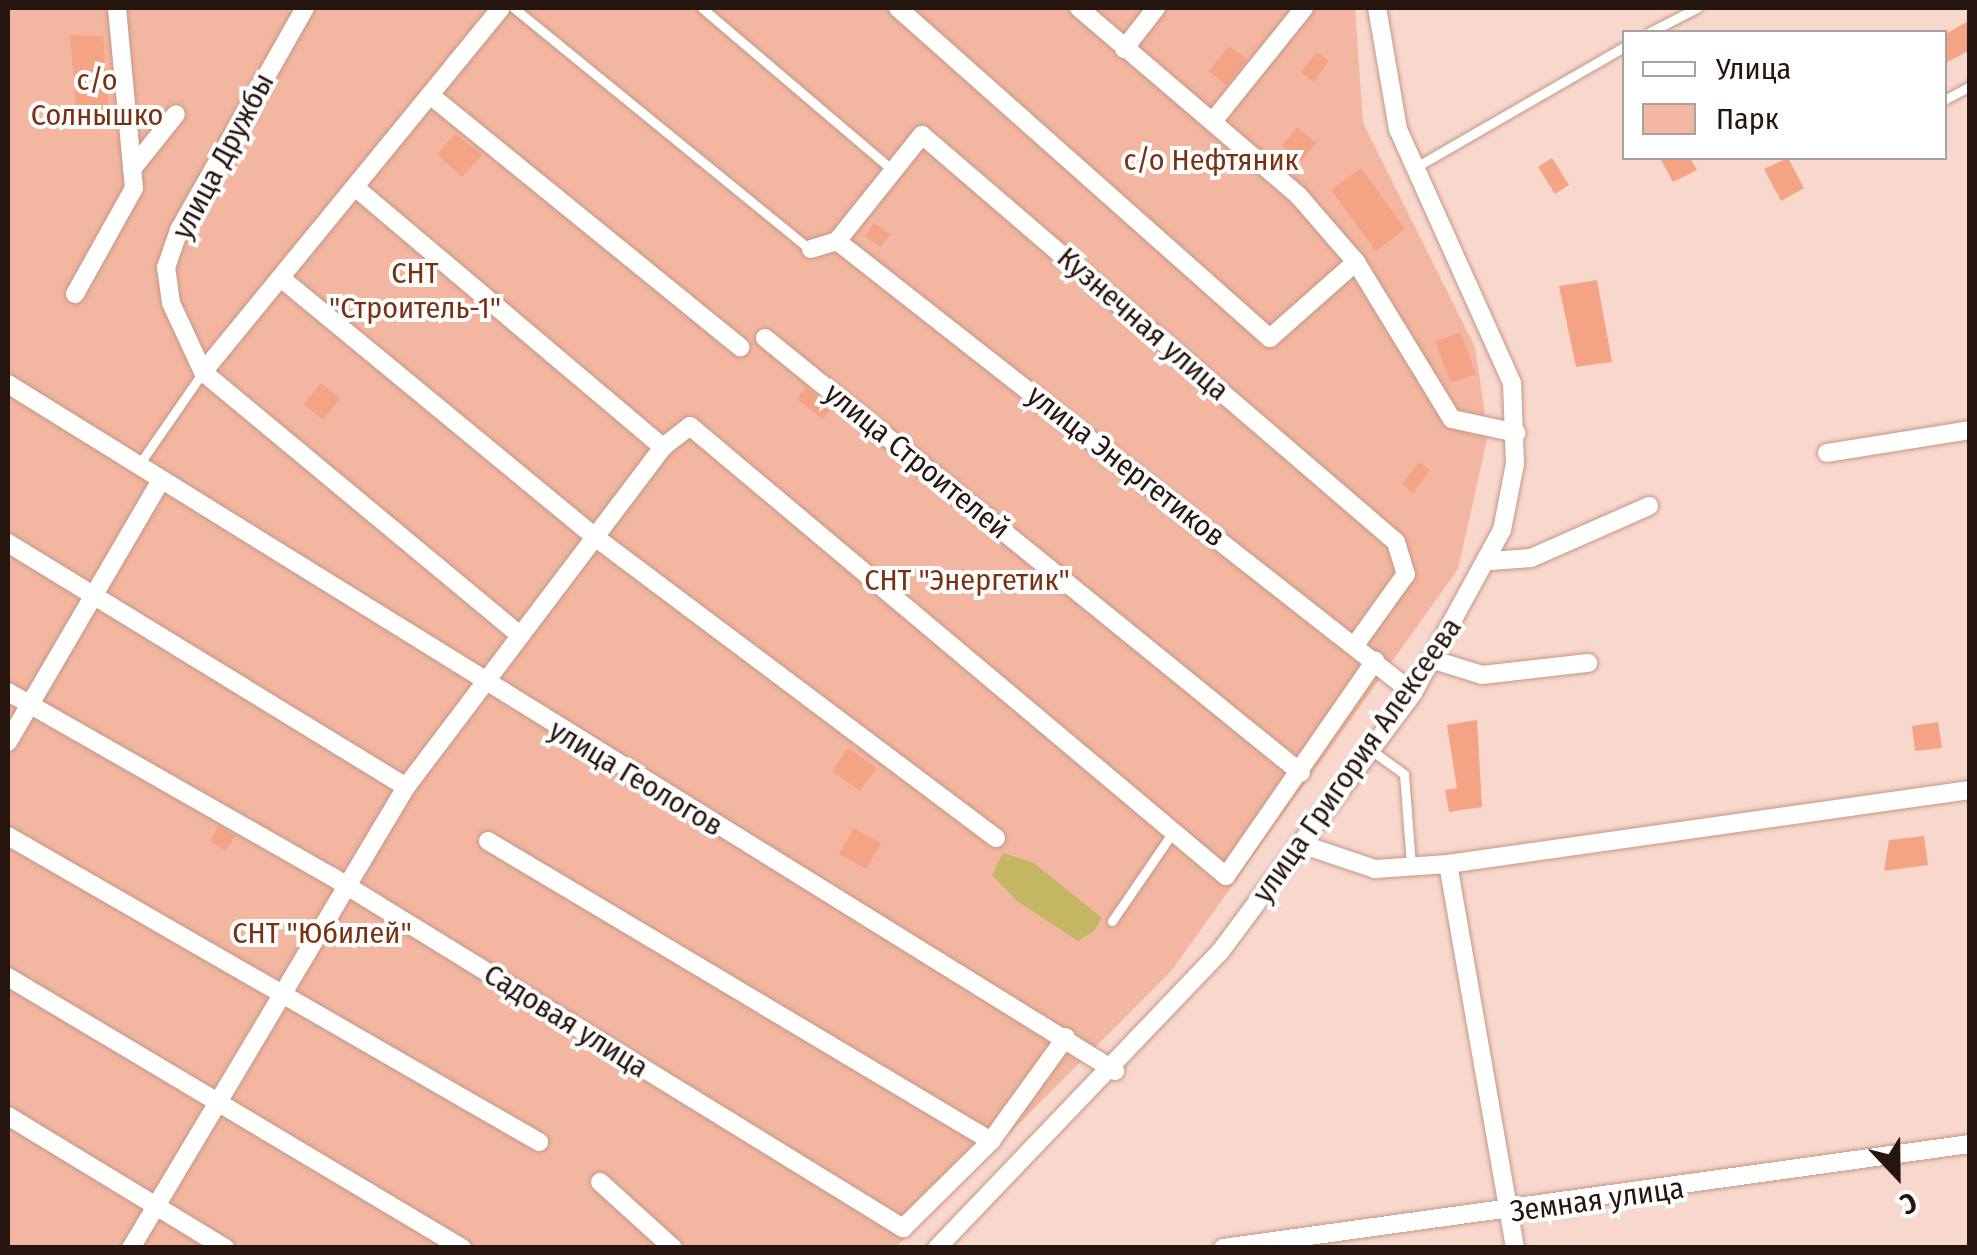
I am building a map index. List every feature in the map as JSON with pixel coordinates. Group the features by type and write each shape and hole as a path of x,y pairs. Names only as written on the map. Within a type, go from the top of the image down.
{"street":[{"path":"75,294 134,188 117,8"},
{"name":"улица Дружбы","path":"204,372 171,303 166,268 305,8"},
{"path":"501,8 204,372 519,634"},
{"path":"898,8 1270,338 1356,262"},
{"path":"1079,8 1214,120 1356,262 1452,418 1517,433"},
{"path":"1124,48 1156,8"},
{"path":"1214,120 1304,8"},
{"name":"улица Григория Алексеева","path":"944,1241 1114,1071 1304,845 1434,660 1491,561 1517,433 1496,331 1416,167 1390,103 1377,8"},
{"path":"430,95 740,347"},
{"path":"132,169 176,114"},
{"name":"Кузнечная улица","path":"837,241 889,167 922,135 1396,542 1406,574 1355,645"},
{"path":"356,188 663,446"},
{"path":"811,249 837,241"},
{"name":"улица Энергетиков","path":"837,241 1412,693"},
{"path":"282,279 595,537 996,838"},
{"name":"улица Строителей","path":"765,338 1301,773"},
{"name":"улица Геологов","path":"8,384 140,463 160,482 1066,1037 1114,1071"},
{"path":"132,1248 289,993 406,787 663,446 690,426 1226,876 1376,661"},
{"path":"1827,453 1970,430"},
{"path":"8,742 160,482"},
{"path":"1491,561 1531,558 1650,506"},
{"path":"8,543 92,599 406,787"},
{"path":"1434,660 1482,676 1588,662"},
{"name":"Садовая улица","path":"8,692 349,888 904,1228 990,1141 1066,1037"},
{"path":"1304,845 1338,863 1411,867 1448,864 1970,790"},
{"path":"8,836 289,993 539,1142"},
{"path":"488,841 990,1141"},
{"path":"1448,864 1515,1248"},
{"path":"8,977 462,1248"},
{"path":"8,1116 225,1248"},
{"name":"Земная улица","path":"1224,1248 1510,1213 1970,1144"},
{"path":"600,1182 672,1248"},
{"path":"944,1241 966,1248"}],"lane":[{"path":"514,8 811,249"},
{"path":"702,8 889,167"},
{"path":"1653,30 1682,11 1697,8"},
{"path":"1416,167 1622,49"},
{"path":"1947,98 1970,86"},
{"path":"740,347 765,338"},
{"path":"140,463 204,372"},
{"path":"1371,750 1404,774 1411,867"},
{"path":"1112,921 1175,830"}],"green space":[{"path":"8,8 1355,8 1363,123 1475,347 1488,435 1458,569 1172,970 896,1247 8,1247"}],"shaded area":[{"path":"1003,853 1034,863 1102,918 1094,931 1078,941 1017,901 992,875"}],"building":[{"path":"1970,20 1970,50 1947,62 1947,33"},
{"path":"70,35 103,36 110,117 77,118"},
{"path":"1229,46 1247,59 1226,85 1209,71"},
{"path":"1317,52 1329,61 1313,82 1301,72"},
{"path":"1297,127 1316,143 1302,161 1282,146"},
{"path":"455,134 482,155 462,177 437,154"},
{"path":"1552,158 1569,185 1555,194 1538,167"},
{"path":"1661,160 1691,160 1697,170 1673,182"},
{"path":"1789,160 1804,188 1781,201 1764,169"},
{"path":"1361,168 1405,229 1376,251 1331,190"},
{"path":"874,223 890,234 881,247 865,236"},
{"path":"1597,280 1612,362 1576,367 1559,286"},
{"path":"1460,332 1476,374 1451,383 1435,342"},
{"path":"321,383 340,398 323,420 304,404"},
{"path":"806,387 831,408 823,419 797,399"},
{"path":"1419,462 1430,470 1413,493 1402,484"},
{"path":"1477,720 1482,807 1449,812 1445,790 1457,788 1447,725"},
{"path":"1938,722 1942,748 1915,751 1912,726"},
{"path":"848,748 877,768 860,791 832,771"},
{"path":"218,826 235,836 226,851 210,841"},
{"path":"854,828 881,843 866,869 839,854"},
{"path":"1924,836 1928,865 1884,871 1889,840"}],"park label":[{"name":"с/о Солнышко","path":"97,97"},
{"name":"с/о Нефтяник","path":"1211,160"},
{"name":"СНТ \"Строитель-1\"","path":"415,290"},
{"name":"СНТ \"Энергетик\"","path":"967,580"},
{"name":"СНТ \"Юбилей\"","path":"322,933"}]}
